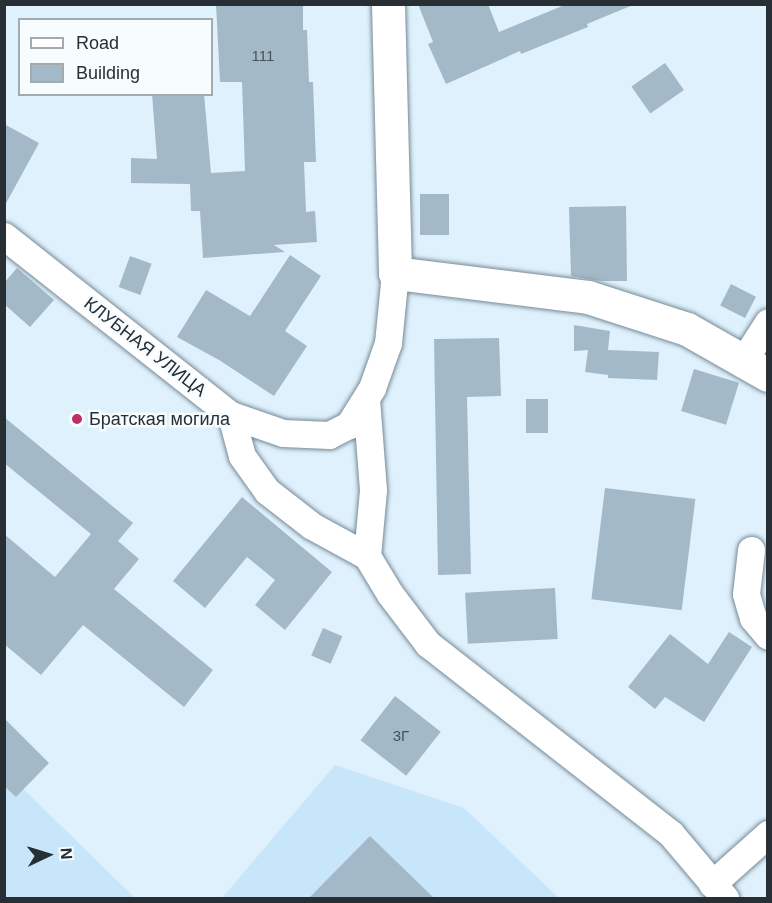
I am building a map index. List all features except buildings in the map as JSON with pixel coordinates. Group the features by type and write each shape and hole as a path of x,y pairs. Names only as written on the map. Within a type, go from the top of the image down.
{"main road":[{"path":"388,4 394,273 588,297 687,328 755,368"}],"street":[{"name":"КЛУБНАЯ УЛИЦА","path":"4,236 231,415 283,433 329,435 349,425 372,388 388,343 394,273"},
{"path":"755,368 768,322"},
{"path":"366,399 373,490 367,556"},
{"path":"231,415 242,456 267,491 312,526 367,556 390,594 428,644 671,834 719,891 768,834"},
{"path":"751,550 746,594 753,618 768,636"}],"shaded area":[{"path":"335,765 464,808 559,898 222,898"},
{"path":"5,771 135,898 5,898"}],"place":[{"name":"Братская могила","path":"77,419"}]}
